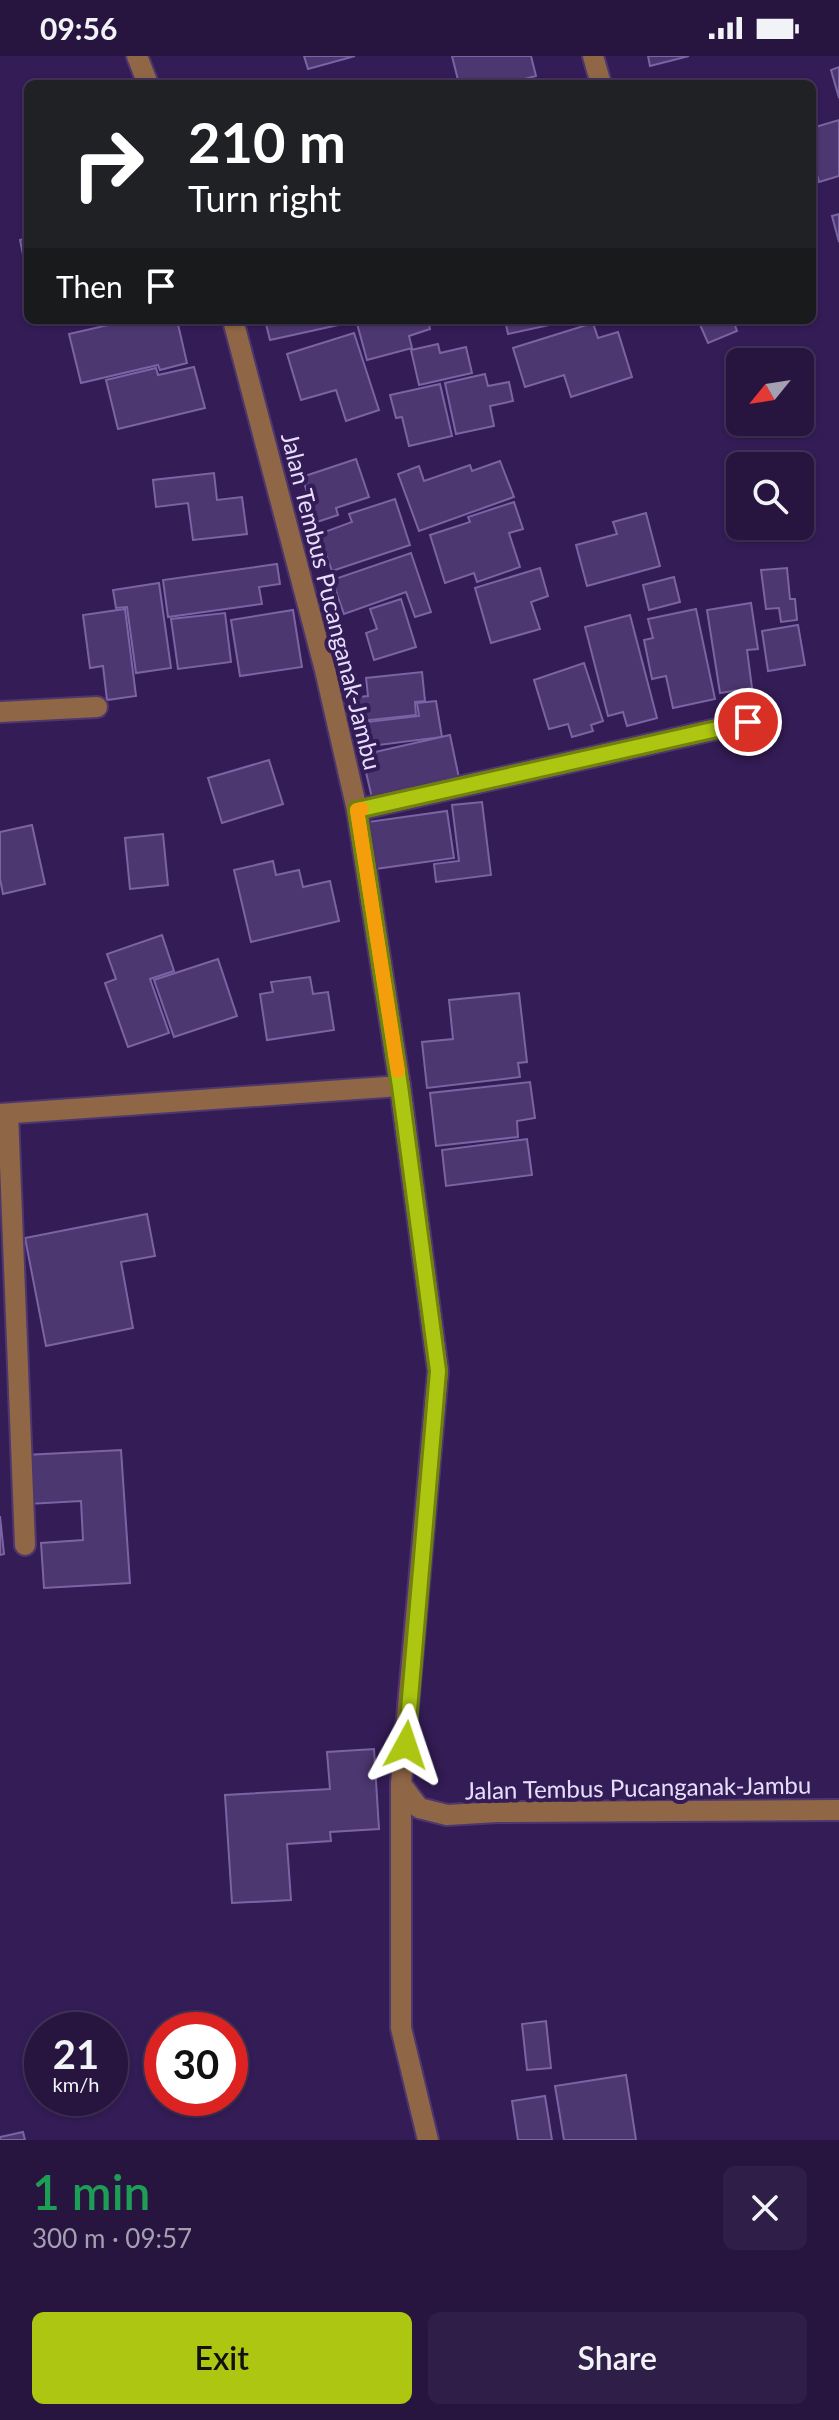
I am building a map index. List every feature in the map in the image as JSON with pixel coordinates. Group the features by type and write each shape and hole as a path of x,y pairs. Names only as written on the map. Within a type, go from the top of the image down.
{"street":[{"path":"137,56 146,80"},
{"path":"593,56 600,80"},
{"name":"Jalan Tembus Pucanganak-Jambu","path":"234,324 325,670 357,810 400,1086 438,1371 401,1784 419,1808 447,1815 839,1810"},
{"path":"0,712 97,707"},
{"path":"357,810 748,722"},
{"path":"25,1545 4,1114 400,1086"},
{"path":"401,1784 401,2028 428,2140"}],"building":[{"path":"304,56 355,56 308,69"},
{"path":"452,56 531,56 536,76 520,80 458,80"},
{"path":"648,56 689,56 650,66"},
{"path":"839,67 839,98 831,70"},
{"path":"839,120 839,176 819,182 816,171 816,127"},
{"path":"839,214 839,242 832,216"},
{"path":"24,239 24,260 20,240"},
{"path":"113,324 178,324 187,363 160,370 158,365 81,383 69,334"},
{"path":"266,324 343,324 270,340"},
{"path":"357,324 429,324 430,329 409,336 412,348 367,360"},
{"path":"506,324 554,324 508,334"},
{"path":"593,324 598,338 618,332 632,377 571,397 564,375 525,387 513,348"},
{"path":"700,324 734,324 737,331 708,343"},
{"path":"354,333 379,410 346,421 336,390 301,400 287,354"},
{"path":"438,344 440,353 466,347 472,373 419,385 411,350"},
{"path":"194,367 205,408 118,429 106,380 156,368 158,375"},
{"path":"485,374 488,386 509,382 513,401 490,406 494,426 456,434 445,383"},
{"path":"440,384 452,436 409,446 402,417 396,418 390,395"},
{"path":"356,459 369,497 336,508 338,515 317,522 302,477"},
{"path":"500,461 514,497 419,531 398,474 419,466 424,481 470,465 472,471"},
{"path":"214,473 217,500 242,497 247,534 193,540 188,503 156,507 153,480"},
{"path":"395,499 410,545 332,571 319,534 352,522 349,514"},
{"path":"514,502 523,529 509,533 520,567 477,582 474,573 445,583 430,535 470,522 468,517"},
{"path":"646,513 660,566 587,586 576,545 617,534 613,522"},
{"path":"411,553 431,612 415,617 406,592 344,614 332,580"},
{"path":"277,564 280,584 259,587 262,604 168,617 163,580"},
{"path":"540,568 548,596 531,602 540,629 491,643 475,588"},
{"path":"787,568 790,599 795,599 797,620 781,622 779,608 766,609 761,570"},
{"path":"674,577 680,602 649,610 643,585"},
{"path":"159,583 171,668 136,673 127,607 116,608 113,590"},
{"path":"401,599 416,647 374,660 366,633 377,629 370,609"},
{"path":"751,603 758,649 747,650 752,688 720,693 707,610"},
{"path":"125,609 136,696 107,700 103,666 90,668 83,615"},
{"path":"696,609 715,699 673,708 666,676 652,679 644,640 653,638 648,619"},
{"path":"293,610 302,667 240,676 231,620"},
{"path":"225,613 231,662 178,669 171,619"},
{"path":"630,615 657,718 627,726 623,712 608,716 585,627"},
{"path":"798,625 805,665 768,671 762,631"},
{"path":"584,663 603,721 591,725 593,731 572,737 568,724 549,729 534,680"},
{"path":"422,672 425,701 415,702 416,715 352,722 350,698 368,696 366,678"},
{"path":"436,701 442,737 371,746 367,722 419,716 417,703"},
{"path":"450,735 459,778 372,798 362,755"},
{"path":"269,760 283,804 222,823 208,778"},
{"path":"482,802 491,875 436,882 434,864 459,861 452,805"},
{"path":"447,811 454,858 375,869 368,822"},
{"path":"32,825 45,884 3,894 0,832"},
{"path":"163,834 168,885 130,889 125,838"},
{"path":"273,861 276,875 299,870 303,887 330,881 339,921 251,942 234,870"},
{"path":"162,935 174,971 150,979 169,1033 128,1047 105,983 116,979 107,954"},
{"path":"218,959 237,1016 174,1037 154,980"},
{"path":"310,977 313,994 328,992 334,1030 267,1040 260,994 273,992 271,982"},
{"path":"519,993 527,1062 518,1063 520,1077 427,1088 422,1042 453,1039 449,1000"},
{"path":"530,1082 535,1118 517,1121 518,1137 436,1146 430,1093"},
{"path":"527,1139 532,1175 446,1186 442,1150"},
{"path":"147,1214 155,1256 121,1262 133,1328 46,1346 25,1238"},
{"path":"121,1450 130,1583 44,1588 41,1543 83,1540 81,1501 28,1504 25,1455"},
{"path":"0,1516 4,1554 0,1555"},
{"path":"374,1749 379,1829 330,1832 331,1841 287,1844 291,1900 232,1903 225,1795 330,1789 327,1752"},
{"path":"546,2021 551,2068 527,2070 522,2024"},
{"path":"626,2075 636,2140 564,2140 555,2086"},
{"path":"545,2096 552,2140 518,2140 512,2101"},
{"path":"23,2132 25,2140 0,2140 0,2137"}],"slow traffic":[{"path":"362,809 357,810 398,1071"}],"route":[{"path":"406,1745 438,1371 400,1086 357,810 748,722"}]}
